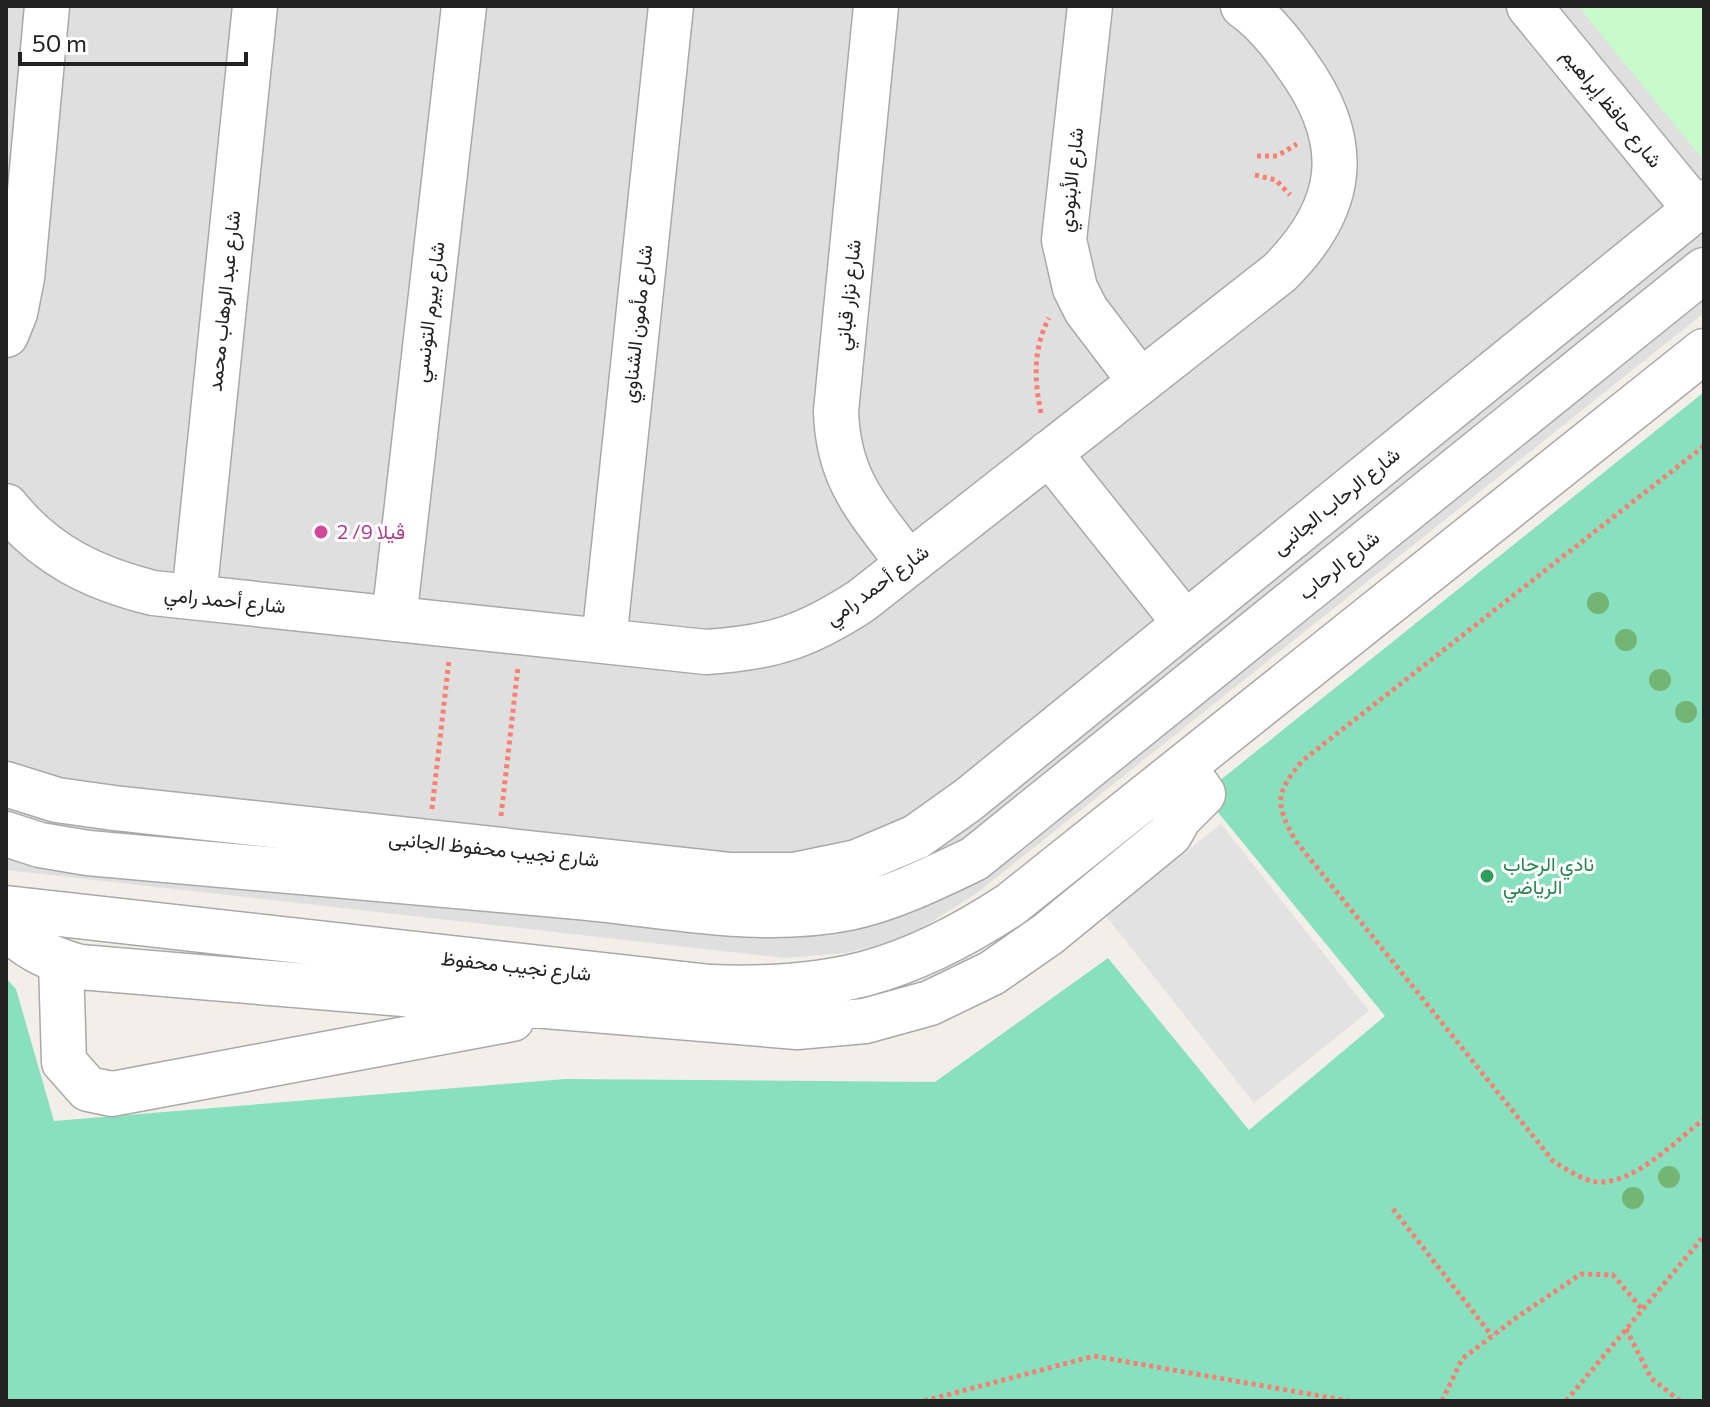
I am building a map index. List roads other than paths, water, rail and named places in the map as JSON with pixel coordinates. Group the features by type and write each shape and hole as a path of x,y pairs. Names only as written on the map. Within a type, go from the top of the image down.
{"street":[{"path":"6,335 15,313 22,278 47,6"},
{"name":"شارع عبد الوهاب محمد","path":"194,597 255,6"},
{"name":"شارع بيرم التونسي","path":"394,619 464,6"},
{"name":"شارع مأمون الشناوي","path":"604,641 671,6"},
{"name":"شارع نزار قباني","path":"876,6 836,411 837,436 842,462 852,485 908,563"},
{"name":"شارع الأبنودي","path":"1090,6 1064,240 1075,288 1086,310 1140,381"},
{"name":"شارع أحمد رامي","path":"6,506 41,542 75,565 113,583 153,593 706,652 748,650 788,640 826,624 861,601 1279,273 1316,231 1328,206 1334,179 1334,151 1329,124 1320,103 1279,40 1243,6"},
{"name":"شارع حافظ إبراهيم","path":"1529,6 1700,206"},
{"name":"شارع الرحاب الجانبى","path":"968,800 1700,206"},
{"name":"شارع الرحاب","path":"974,859 1704,270"},
{"path":"6,834 40,845 88,853 760,916 851,907 888,896 974,859 1010,905 1704,351"},
{"path":"1367,542 1368,514 1373,506 1418,469 1427,448 1427,427"},
{"path":"1049,453 1185,623"},
{"path":"6,925 34,949 80,967 569,1008 719,1004 797,1027 865,1021 930,1003 992,973 1048,934 1170,834 1179,818 1203,794 1184,767"},
{"name":"شارع نجيب محفوظ الجانبى","path":"6,784 57,800 731,875 794,875 857,862 916,837 968,800"},
{"name":"شارع نجيب محفوظ","path":"6,908 719,1004 763,989 816,985 868,974 918,957 965,934 1010,905"},
{"path":"61,962 64,1062 88,1089 112,1094 569,1008"}],"place":[{"name":"ڤيلا 9/ 2","path":"321,532"},
{"name":"نادي الرحاب الرياضي","path":"1487,876"}]}
